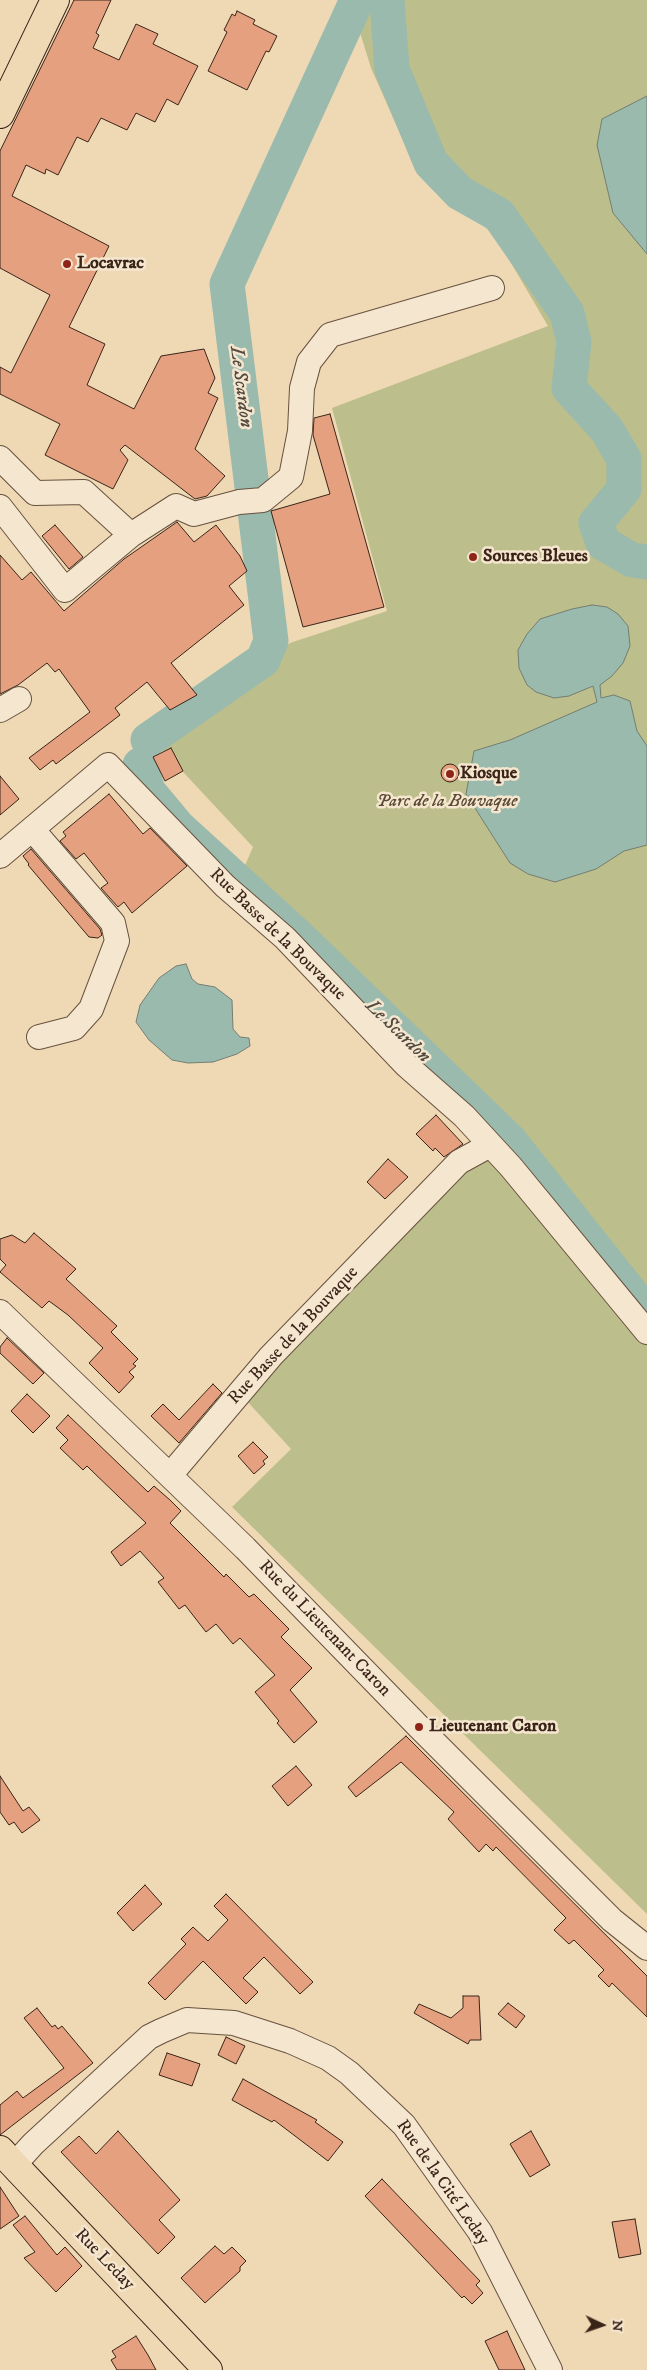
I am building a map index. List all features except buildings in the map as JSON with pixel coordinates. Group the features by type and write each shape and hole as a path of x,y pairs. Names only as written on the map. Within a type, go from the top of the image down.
{"main road":[{"path":"0,72 34,0"},
{"path":"0,114 55,0"},
{"name":"Rue Leday","path":"7,2157 208,2370"}],"street":[{"path":"0,507 65,590 131,535 176,506 194,514 239,502 263,500 291,477 300,432 302,388 309,362 330,334 492,288"},
{"path":"0,458 35,493 84,492 131,535"},
{"name":"Rue Basse de la Bouvaque","path":"32,829 108,765 225,886 285,938 406,1065 464,1116 511,1168 647,1332"},
{"path":"0,856 32,829 113,923 117,941 91,1009 74,1028 39,1037"},
{"name":"Rue Basse de la Bouvaque","path":"171,1474 271,1356 458,1162 490,1145"},
{"name":"Rue du Lieutenant Caron","path":"0,1312 171,1474 612,1920 647,1948"},
{"name":"Rue de la Cité Leday","path":"7,2157 34,2144 141,2044 160,2031 187,2020 234,2023 290,2040 328,2058 349,2073 404,2125 480,2232 550,2370"}],"green space":[{"name":"Parc de la Bouvaque","path":"350,0 647,0 647,1914 232,1507 291,1449 245,1399 486,1132 237,884 253,847 157,744 290,643 387,611 332,408 548,326 494,234 418,174 371,68"}],"shaded area":[{"path":"647,96 647,254 613,213 597,145 602,119"},
{"path":"592,605 607,607 618,614 628,626 630,646 623,663 612,676 600,685 601,698 614,695 630,701 637,731 647,746 647,845 624,851 596,869 555,882 528,874 510,863 466,794 474,751 510,740 597,702 593,686 569,696 554,698 536,692 527,685 519,668 518,650 527,634 540,619"},
{"path":"186,964 192,979 198,984 215,987 232,1000 233,1029 240,1037 249,1038 250,1046 237,1054 213,1062 188,1063 172,1060 149,1040 136,1022 140,1005 159,978 176,966"}],"waterway":[{"name":"Le Scardon","path":"148,740 263,660 271,641 227,284 357,0"},
{"path":"387,0 392,69 431,163 460,193 499,215 567,313 574,342 569,388 607,430 624,459 624,489 596,523 603,543 632,560 647,562"},
{"name":"Le Scardon","path":"140,765 148,791 178,827 303,941 509,1140 637,1301 647,1308"}],"place":[{"name":"Locavrac","path":"67,264"},
{"name":"Sources Bleues","path":"473,557"},
{"name":"Kiosque","path":"450,774"},
{"name":"Lieutenant Caron","path":"419,1727"}]}
